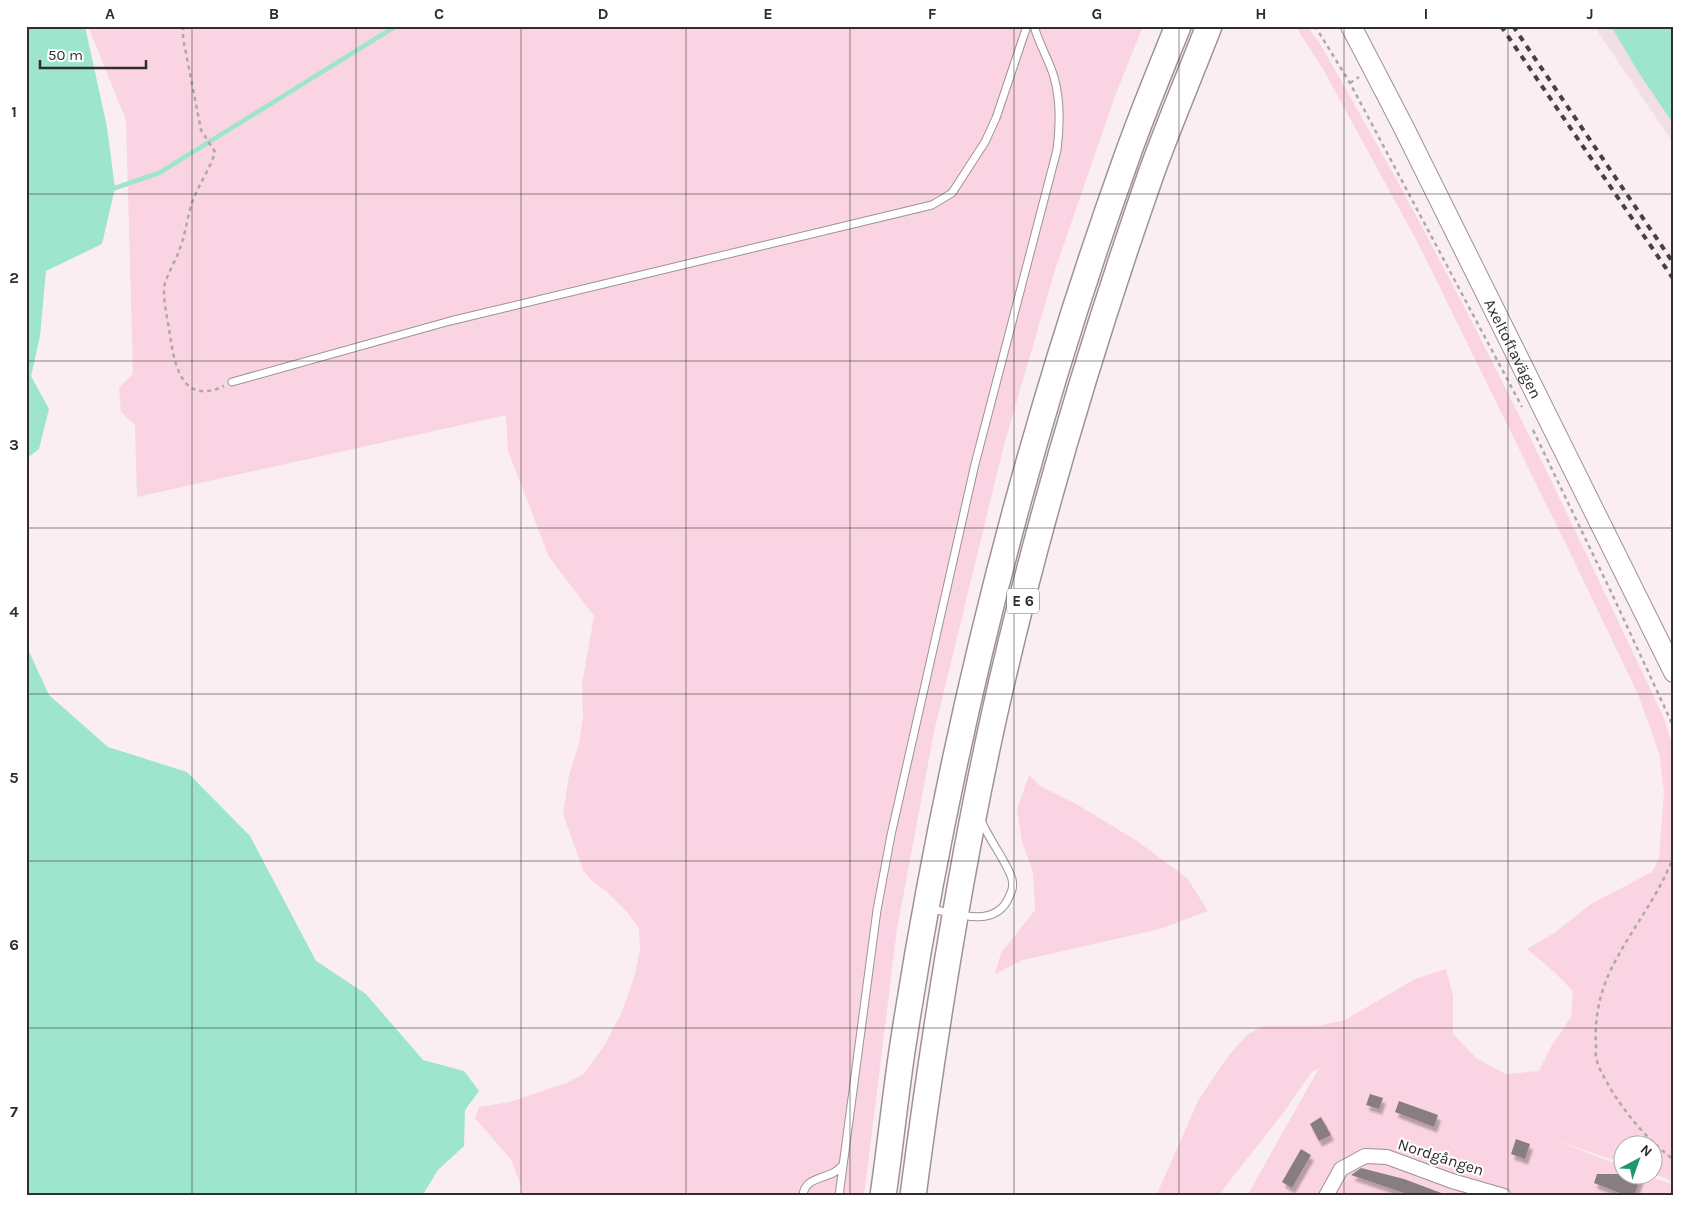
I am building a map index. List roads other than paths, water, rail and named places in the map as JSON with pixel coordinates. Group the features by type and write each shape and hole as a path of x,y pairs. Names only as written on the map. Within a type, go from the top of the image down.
{"highway":[{"name":"E 6","path":"883,1196 902,1053 926,908 968,704 1015,512 1064,344 1119,180 1178,26"},
{"name":"E 6","path":"913,1196 930,1061 955,913 995,714 1042,524 1091,355 1152,172 1209,26"}],"main road":[{"name":"Axeltoftavägen","path":"1351,26 1403,126 1674,672"}],"street":[{"name":"Nordgången","path":"1326,1196 1341,1169 1365,1156 1387,1157 1452,1181 1504,1196"}],"lane":[{"path":"232,382 450,321 932,205 952,192 985,142 996,118 1027,26"},
{"path":"838,1196 877,910 891,835 975,464 1057,150 1060,127 1059,103 1054,76 1034,26"},
{"path":"926,908 980,917 992,915 1004,905 1012,890 1012,878 988,836 976,805"},
{"path":"803,1196 802,1193 808,1184 835,1172 843,1165"}],"waterway":[{"path":"115,188 159,173 396,26"}],"railway":[{"path":"1501,26 1674,280"},
{"path":"1513,26 1674,264"}]}
